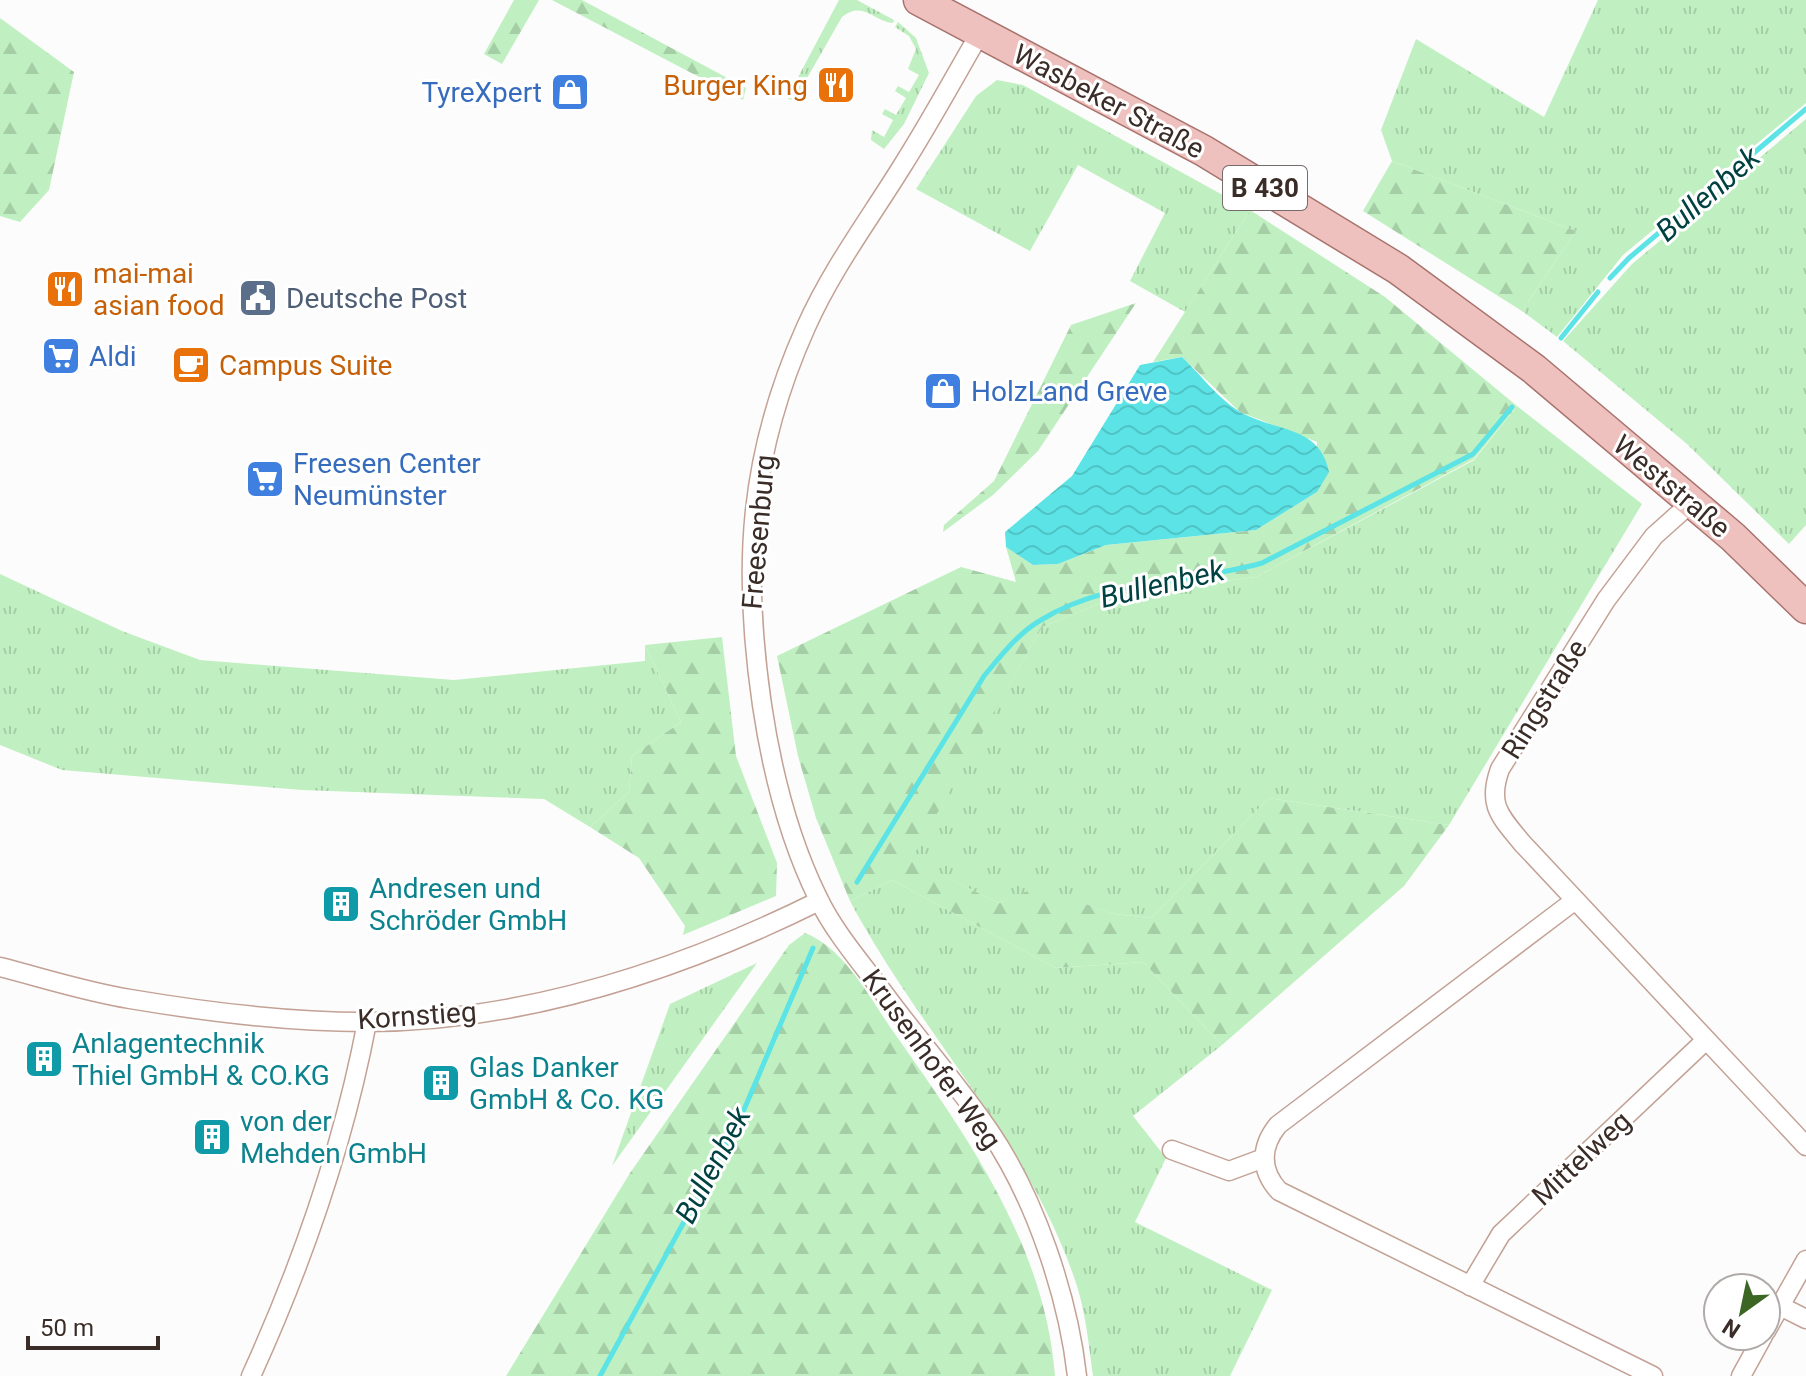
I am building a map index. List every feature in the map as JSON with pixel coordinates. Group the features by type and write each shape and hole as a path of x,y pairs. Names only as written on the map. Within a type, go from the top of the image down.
{"main road":[{"name":"Wasbeker Straße","path":"919,0 1204,151 1398,269 1534,369"},
{"name":"Weststraße","path":"1534,369 1733,537 1806,608"}],"street":[{"name":"Freesenburg","path":"837,928 819,901 789,827 770,759 751,627 750,563 757,482 772,412 811,316 841,255 901,168 980,33"},
{"name":"Ringstraße","path":"1691,503 1654,536 1606,600 1500,769 1493,789 1498,814 1574,901 1806,1146"},
{"name":"Kornstieg","path":"0,967 126,998 231,1014 367,1022 479,1012 573,995 681,963 819,901"},
{"path":"1574,901 1278,1125 1270,1134 1264,1158 1269,1180 1279,1191 1653,1376"},
{"name":"Krusenhofer Weg","path":"837,928 992,1135 1034,1217 1061,1297 1077,1376"},
{"path":"251,1376 277,1320 318,1207 367,1022"},
{"name":"Mittelweg","path":"1470,1286 1501,1234 1706,1040"},
{"path":"1172,1150 1229,1171 1264,1158"},
{"path":"1782,1302 1806,1260"},
{"path":"1782,1307 1806,1319"},
{"path":"1741,1376 1755,1352"}],"green space":[{"path":"514,0 539,0 502,64 484,54"},
{"path":"552,0 582,0 746,88 743,100"},
{"path":"839,0 857,0 894,20 893,23 862,11 849,12 842,17 794,101 787,98"},
{"path":"1598,0 1806,0 1806,103 1623,255 1557,337 1522,311 1576,231 1392,161 1381,130 1416,39 1544,117"},
{"path":"0,18 74,72 49,190 20,222 0,216"},
{"path":"898,22 916,38 929,73 904,124 884,149 871,140 872,130 884,137 893,120 882,114 885,109 896,115 906,98 895,91 898,86 909,92 919,75 908,69 916,49 909,36 895,27"},
{"path":"997,80 1023,85 1250,210 1185,312 1130,281 1165,213 1078,165 1030,251 916,189 976,96"},
{"path":"1806,119 1806,525 1789,544 1687,444 1563,341 1632,264"},
{"path":"1392,161 1576,231 1522,311 1363,211"},
{"path":"1250,210 1385,297 1517,406 1474,459 1256,577 1121,595 1042,627 911,860 999,903 1037,887 1114,914 1151,918 1269,798 1449,825 1404,886 1222,1045 1143,962 1056,968 892,880 850,901 816,818 798,756 777,656 961,567 1016,582 1006,547 1033,565 1058,564 1106,545 1256,530 1317,492 1317,442 1240,412 1182,357 1153,362"},
{"path":"1136,303 1038,451 993,495 943,532 944,525 994,481 1071,325"},
{"path":"1517,406 1642,504 1449,825 1269,798 1151,918 1114,914 1037,888 999,903 910,860 1042,627 1121,595 1256,577 1474,460"},
{"path":"0,574 122,631 200,660 454,680 645,661 645,645 681,722 632,756 629,792 590,827 544,799 302,790 62,770 0,745"},
{"path":"722,637 736,756 777,863 776,896 683,935 685,926 639,858 590,827 629,792 632,756 681,722 645,645"},
{"path":"892,880 1056,968 1143,962 1222,1045 1133,1116 1166,1158 1135,1222 1272,1290 1230,1376 1093,1376 1077,1286 1057,1234 1032,1184 972,1089 908,997 850,901"},
{"path":"805,933 831,949 854,973 972,1148 1018,1235 1035,1280 1048,1327 1055,1376 506,1376 630,1173 789,945"},
{"path":"757,963 612,1166 670,1004"}],"water":[{"path":"1182,357 1234,408 1296,432 1317,446 1329,472 1317,492 1256,530 1106,545 1058,564 1033,565 1006,547 1005,532 1072,476 1140,365"}],"waterway":[{"name":"Bullenbek","path":"1610,278 1629,258 1806,109"},
{"name":"Bullenbek","path":"1561,338 1598,292"},
{"name":"Bullenbek","path":"857,882 984,676 1033,625 1067,607 1121,589 1262,563 1473,454 1512,407"},
{"name":"Bullenbek","path":"600,1376 740,1119 813,948"}],"place":[{"name":"Burger King","path":"836,85"},
{"name":"TyreXpert","path":"570,92"},
{"name":"mai-mai asian food","path":"65,289"},
{"name":"Deutsche Post","path":"258,298"},
{"name":"Aldi","path":"61,356"},
{"name":"Campus Suite","path":"191,365"},
{"name":"HolzLand Greve","path":"943,391"},
{"name":"Freesen Center Neumünster","path":"265,479"},
{"name":"Andresen und Schröder GmbH","path":"341,904"},
{"name":"Anlagentechnik Thiel GmbH & CO.KG","path":"44,1059"},
{"name":"Glas Danker GmbH & Co. KG","path":"441,1083"},
{"name":"von der Mehden GmbH","path":"212,1137"}]}
